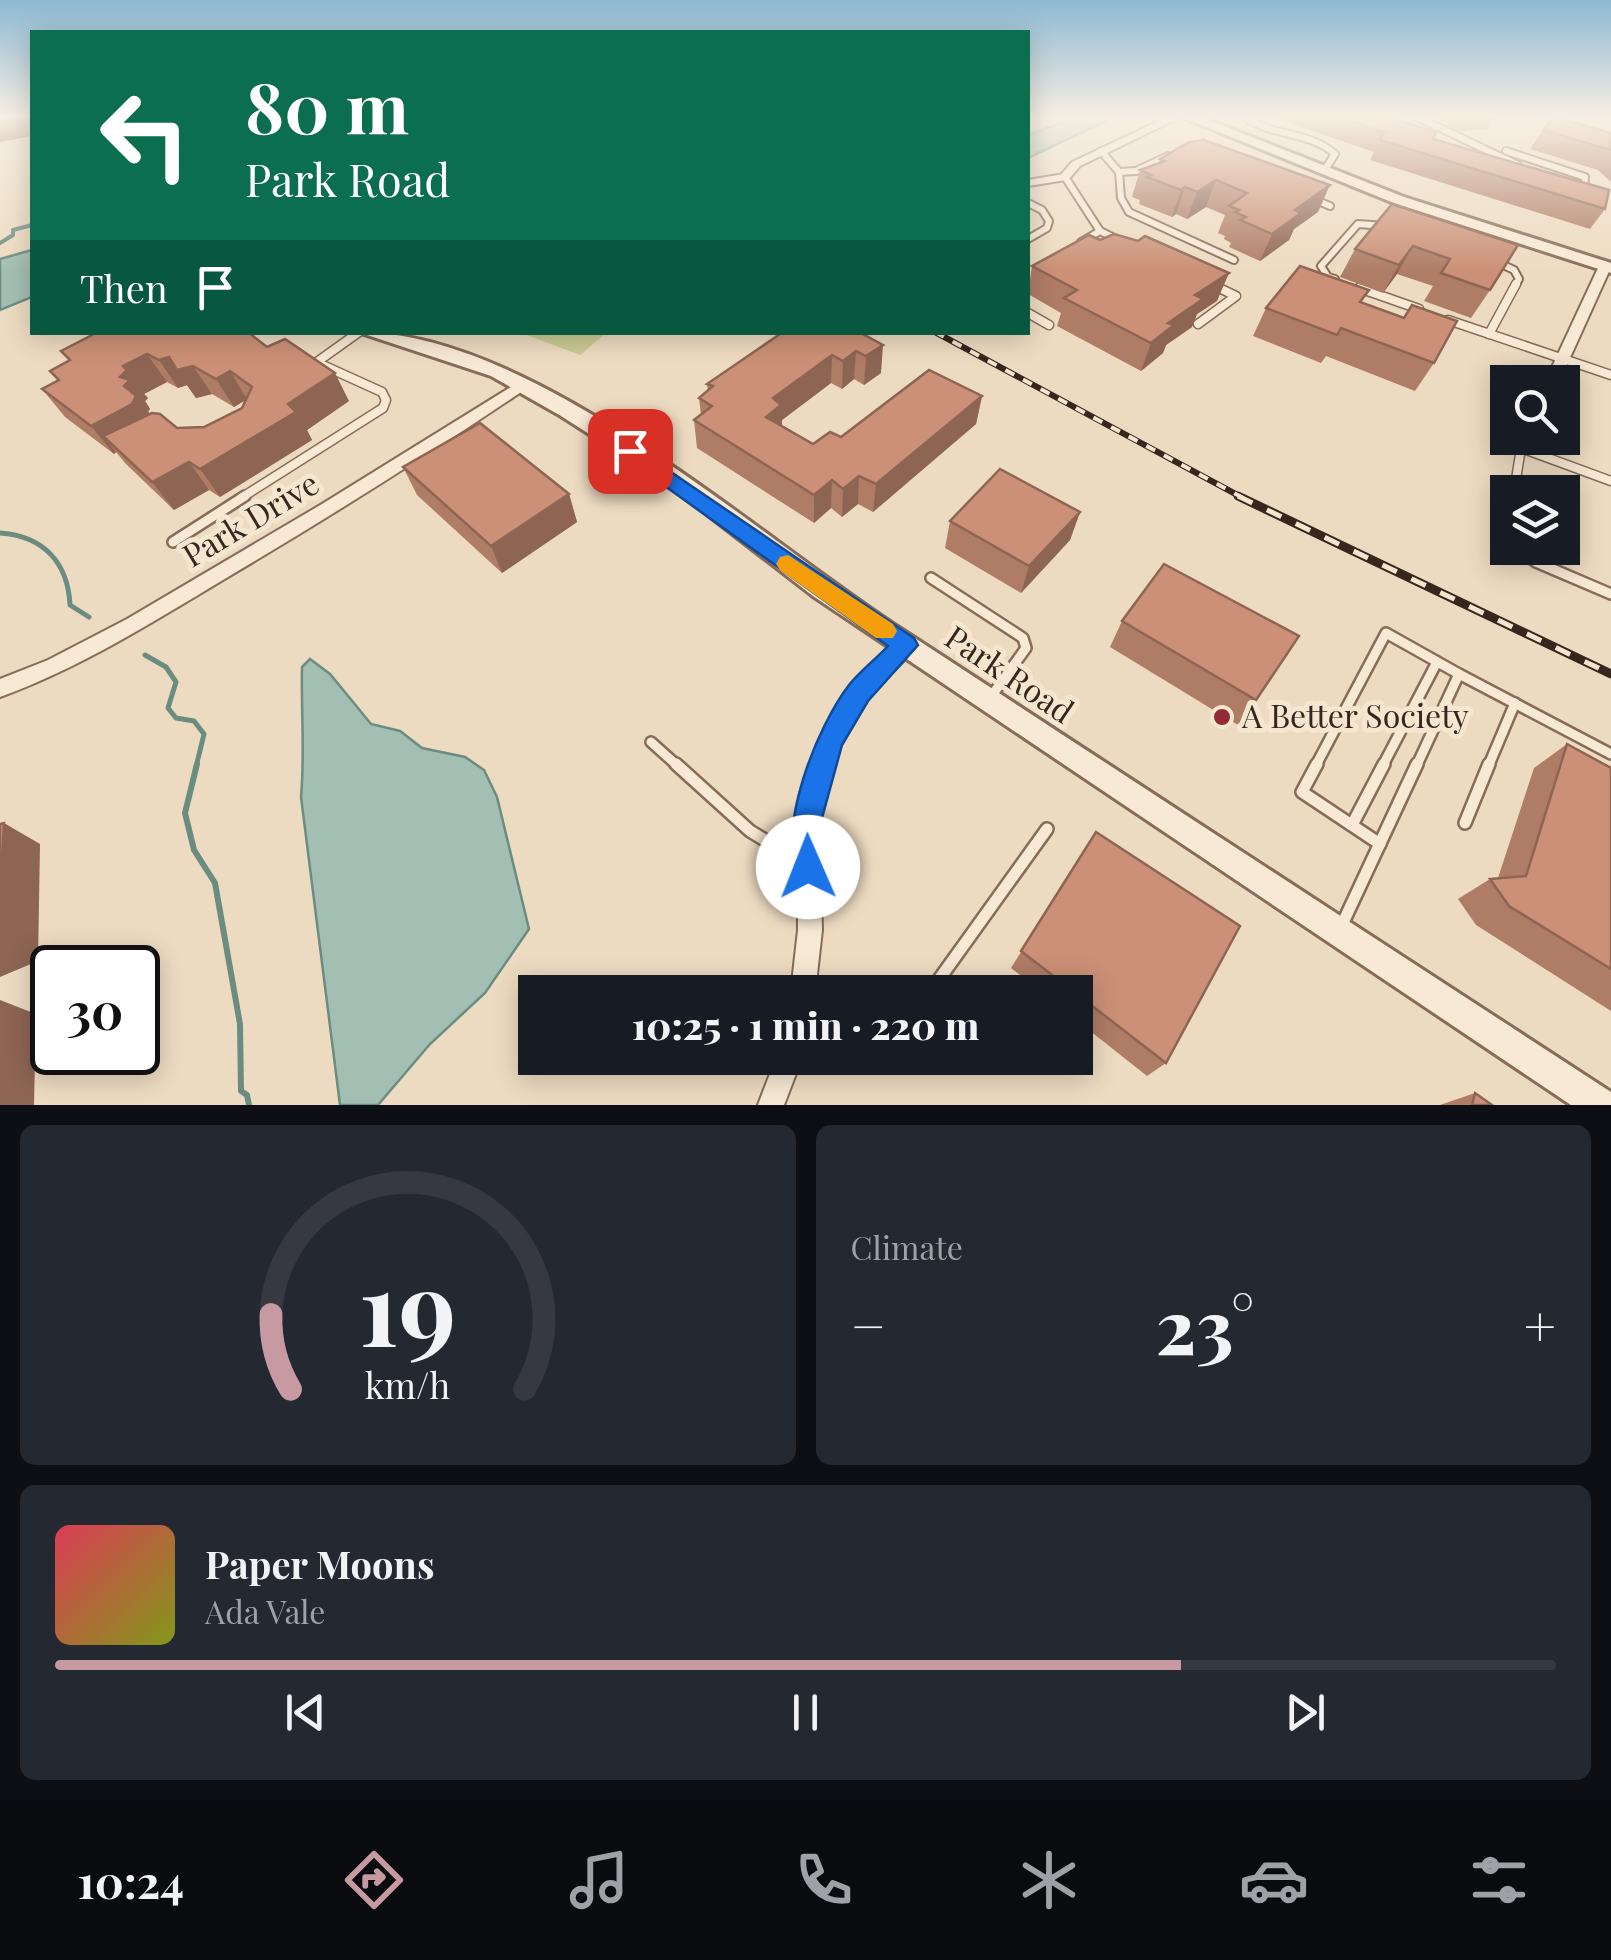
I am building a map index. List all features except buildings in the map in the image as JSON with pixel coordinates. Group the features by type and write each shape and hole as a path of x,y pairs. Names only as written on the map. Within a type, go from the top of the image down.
{"street":[{"path":"1065,177 1072,169"},
{"path":"1316,169 1398,200 1609,262 1559,365"},
{"name":"Park Road","path":"376,335 423,346 498,372 680,482 821,589 1601,1105"},
{"name":"Park Drive","path":"0,688 74,659 140,621 290,533 522,385"},
{"path":"805,975 810,930 808,818 830,742 858,693 906,645"},
{"path":"770,1105 781,1075"}],"lane":[{"path":"1116,169 1120,198 1129,212 1234,260"},
{"path":"1119,172 1141,169"},
{"path":"1324,172 1326,169"},
{"path":"1531,169 1560,180"},
{"path":"1562,169 1585,176 1583,193"},
{"path":"1030,183 1065,177 1100,231 1128,246 1110,246"},
{"path":"1573,184 1592,196"},
{"path":"1294,191 1330,206"},
{"path":"1030,204 1042,210 1050,221 1047,228 1030,239"},
{"path":"1393,228 1374,222 1358,224 1321,266 1322,270 1328,277 1611,376"},
{"path":"1092,246 1074,246 1100,231"},
{"path":"1485,258 1514,270 1519,278 1489,334"},
{"path":"1198,324 1236,296 1200,279"},
{"path":"1030,314 1049,326"},
{"path":"318,363 359,335"},
{"path":"172,542 383,408 386,400 382,392 300,357"},
{"path":"1552,455 1611,481"},
{"path":"1543,565 1611,594"},
{"path":"932,578 1023,638 1026,648 988,700"},
{"path":"1380,844 1302,792 1386,634 1611,754"},
{"path":"1352,825 1437,662"},
{"path":"1338,932 1459,674"},
{"path":"1465,823 1515,703"},
{"path":"651,742 750,831 808,867"},
{"path":"942,975 1047,828"}],"green space":[{"path":"526,335 604,335 580,355"}],"shaded area":[{"path":"30,251 30,298 0,310 0,259"},
{"path":"310,659 330,674 371,724 400,731 422,748 465,757 484,770 497,797 529,929 485,993 430,1044 378,1105 340,1105 301,797 302,667"}],"waterway":[{"path":"0,243 13,235 13,230 30,226"},
{"path":"0,533 29,540 51,554 64,576 70,605 89,617"},
{"path":"145,655 166,667 176,682 168,708 176,718 194,721 204,734 196,767"},
{"path":"197,764 185,813 194,850 215,883 240,1024 241,1091 247,1095 249,1105"}],"railway":[{"path":"941,335 1243,498"},
{"path":"1238,496 1611,674"}],"slow traffic":[{"path":"788,564 884,631"}],"place":[{"name":"A Better Society","path":"1222,717"}],"route":[{"path":"630,451 680,482 821,589 906,645 858,693 830,742 808,818 808,867"}]}
